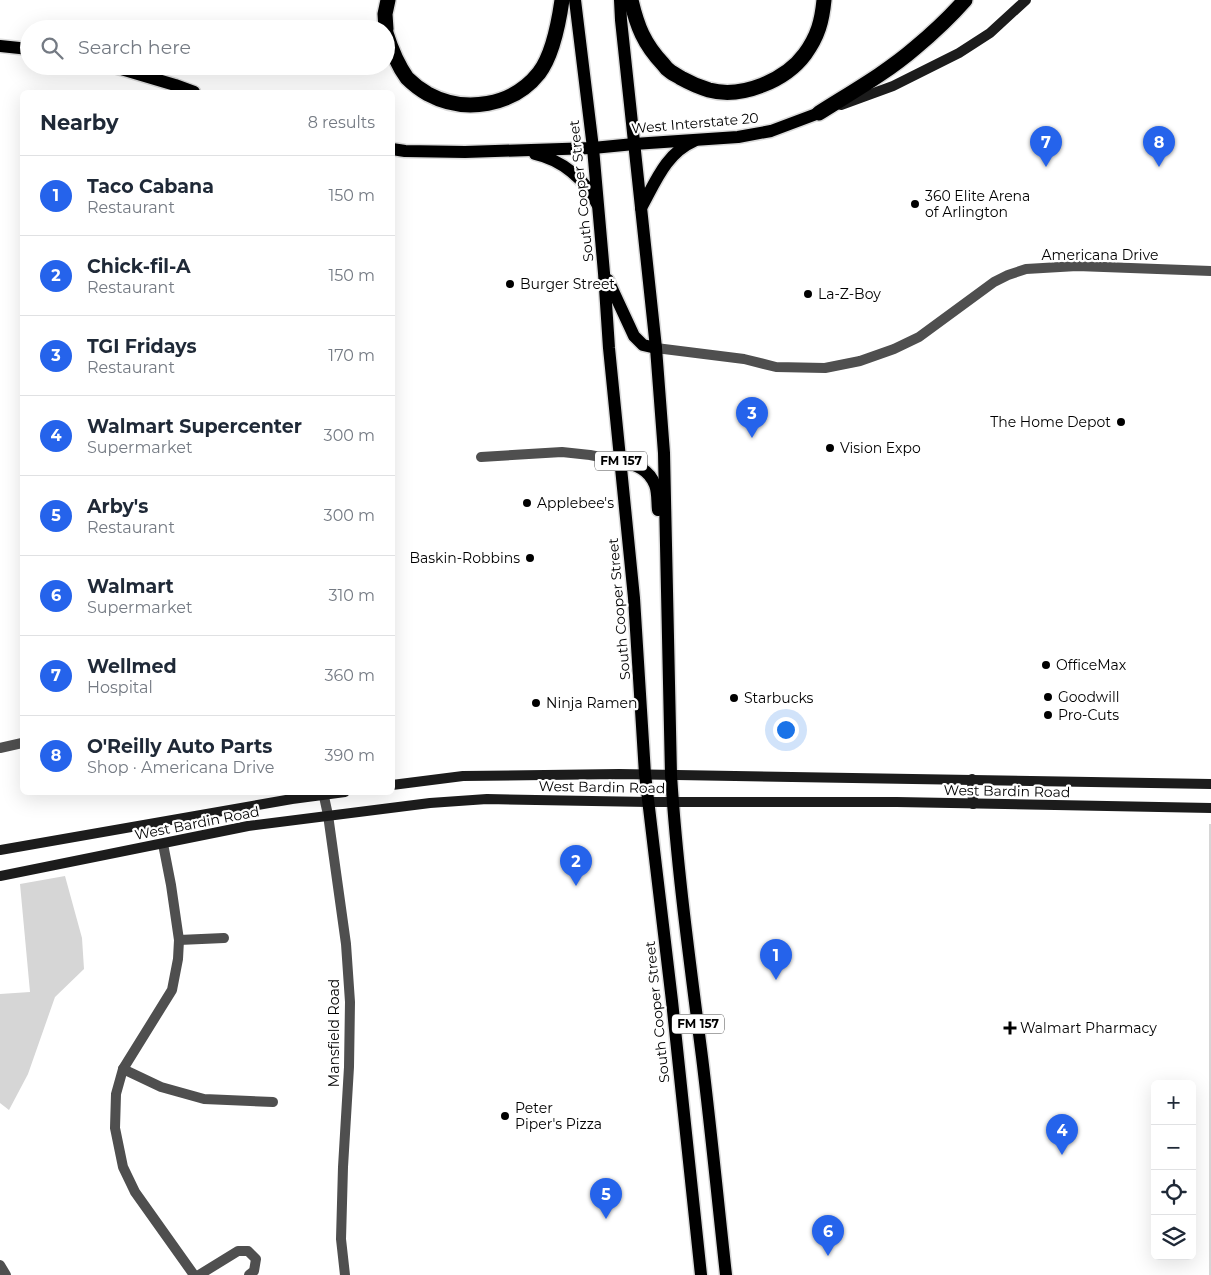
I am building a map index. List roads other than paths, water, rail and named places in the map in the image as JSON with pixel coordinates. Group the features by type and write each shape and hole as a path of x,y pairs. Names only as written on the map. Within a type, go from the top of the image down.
{"highway":[{"path":"385,20 388,0"},
{"path":"395,57 408,78 420,90 447,102 466,105 487,104 508,97 529,84 540,71 548,57 562,0"},
{"path":"630,0 640,32 655,56 671,72 691,83 711,90 726,92 755,88 779,77 796,64 805,54 822,21 824,0"},
{"path":"819,113 914,49 944,24 965,0"}],"main road":[{"name":"South Cooper Street","path":"575,0 593,148 609,348 634,598 648,802 672,1001 701,1275"},
{"name":"FM 157","path":"620,0 656,348 664,453 673,802 726,1275"},
{"name":"West Interstate 20","path":"395,150 465,152 593,148 738,138 771,131 893,86 959,53 990,33 1026,0"},
{"path":"0,46 20,48"},
{"path":"141,75 188,90"},
{"path":"641,208 667,162 685,145 697,140"},
{"path":"521,150 549,157 571,171 582,182 598,206"},
{"path":"604,273 634,336 643,345 656,348"},
{"path":"620,461 634,464 646,470 655,486 666,559"},
{"name":"West Bardin Road","path":"395,785 463,776 646,774 1211,784"},
{"path":"972,779 973,804"},
{"name":"West Bardin Road","path":"0,850 317,795"},
{"name":"West Bardin Road","path":"0,876 248,826 430,803 487,799 648,802 897,802 1211,808"}],"street":[{"name":"Americana Drive","path":"656,348 744,359 776,367 825,368 860,361 894,349 919,337 994,282 1026,269 1077,266 1211,271"},
{"path":"481,457 562,452 620,461"},
{"path":"0,748 20,743"},
{"name":"Mansfield Road","path":"323,795 328,815 346,944 350,1002 341,1239 345,1275"},
{"path":"163,844 179,940 178,959 172,990 122,1069 116,1094 115,1128 123,1167 135,1192 194,1275"},
{"path":"179,940 224,938"},
{"path":"122,1069 160,1087 204,1098 273,1102"},
{"path":"199,1275 238,1251 248,1251 256,1259 254,1271 249,1275"},
{"path":"0,1265 6,1275"}],"place":[{"name":"Wellmed","path":"1046,167"},
{"name":"O'Reilly Auto Parts","path":"1159,167"},
{"name":"360 Elite Arena of Arlington","path":"915,204"},
{"name":"Burger Street","path":"510,284"},
{"name":"La-Z-Boy","path":"808,294"},
{"name":"The Home Depot","path":"1121,422"},
{"name":"TGI Fridays","path":"752,438"},
{"name":"Vision Expo","path":"830,448"},
{"name":"Applebee's","path":"527,503"},
{"name":"Baskin-Robbins","path":"530,558"},
{"name":"OfficeMax","path":"1046,665"},
{"name":"Goodwill","path":"1048,697"},
{"name":"Starbucks","path":"734,698"},
{"name":"Ninja Ramen","path":"536,703"},
{"name":"Pro-Cuts","path":"1048,715"},
{"name":"Chick-fil-A","path":"576,886"},
{"name":"Taco Cabana","path":"776,980"},
{"name":"Walmart Pharmacy","path":"1010,1028"},
{"name":"Peter Piper's Pizza","path":"505,1116"},
{"name":"Walmart Supercenter","path":"1062,1155"},
{"name":"Arby's","path":"606,1219"},
{"name":"Walmart","path":"828,1256"}]}
